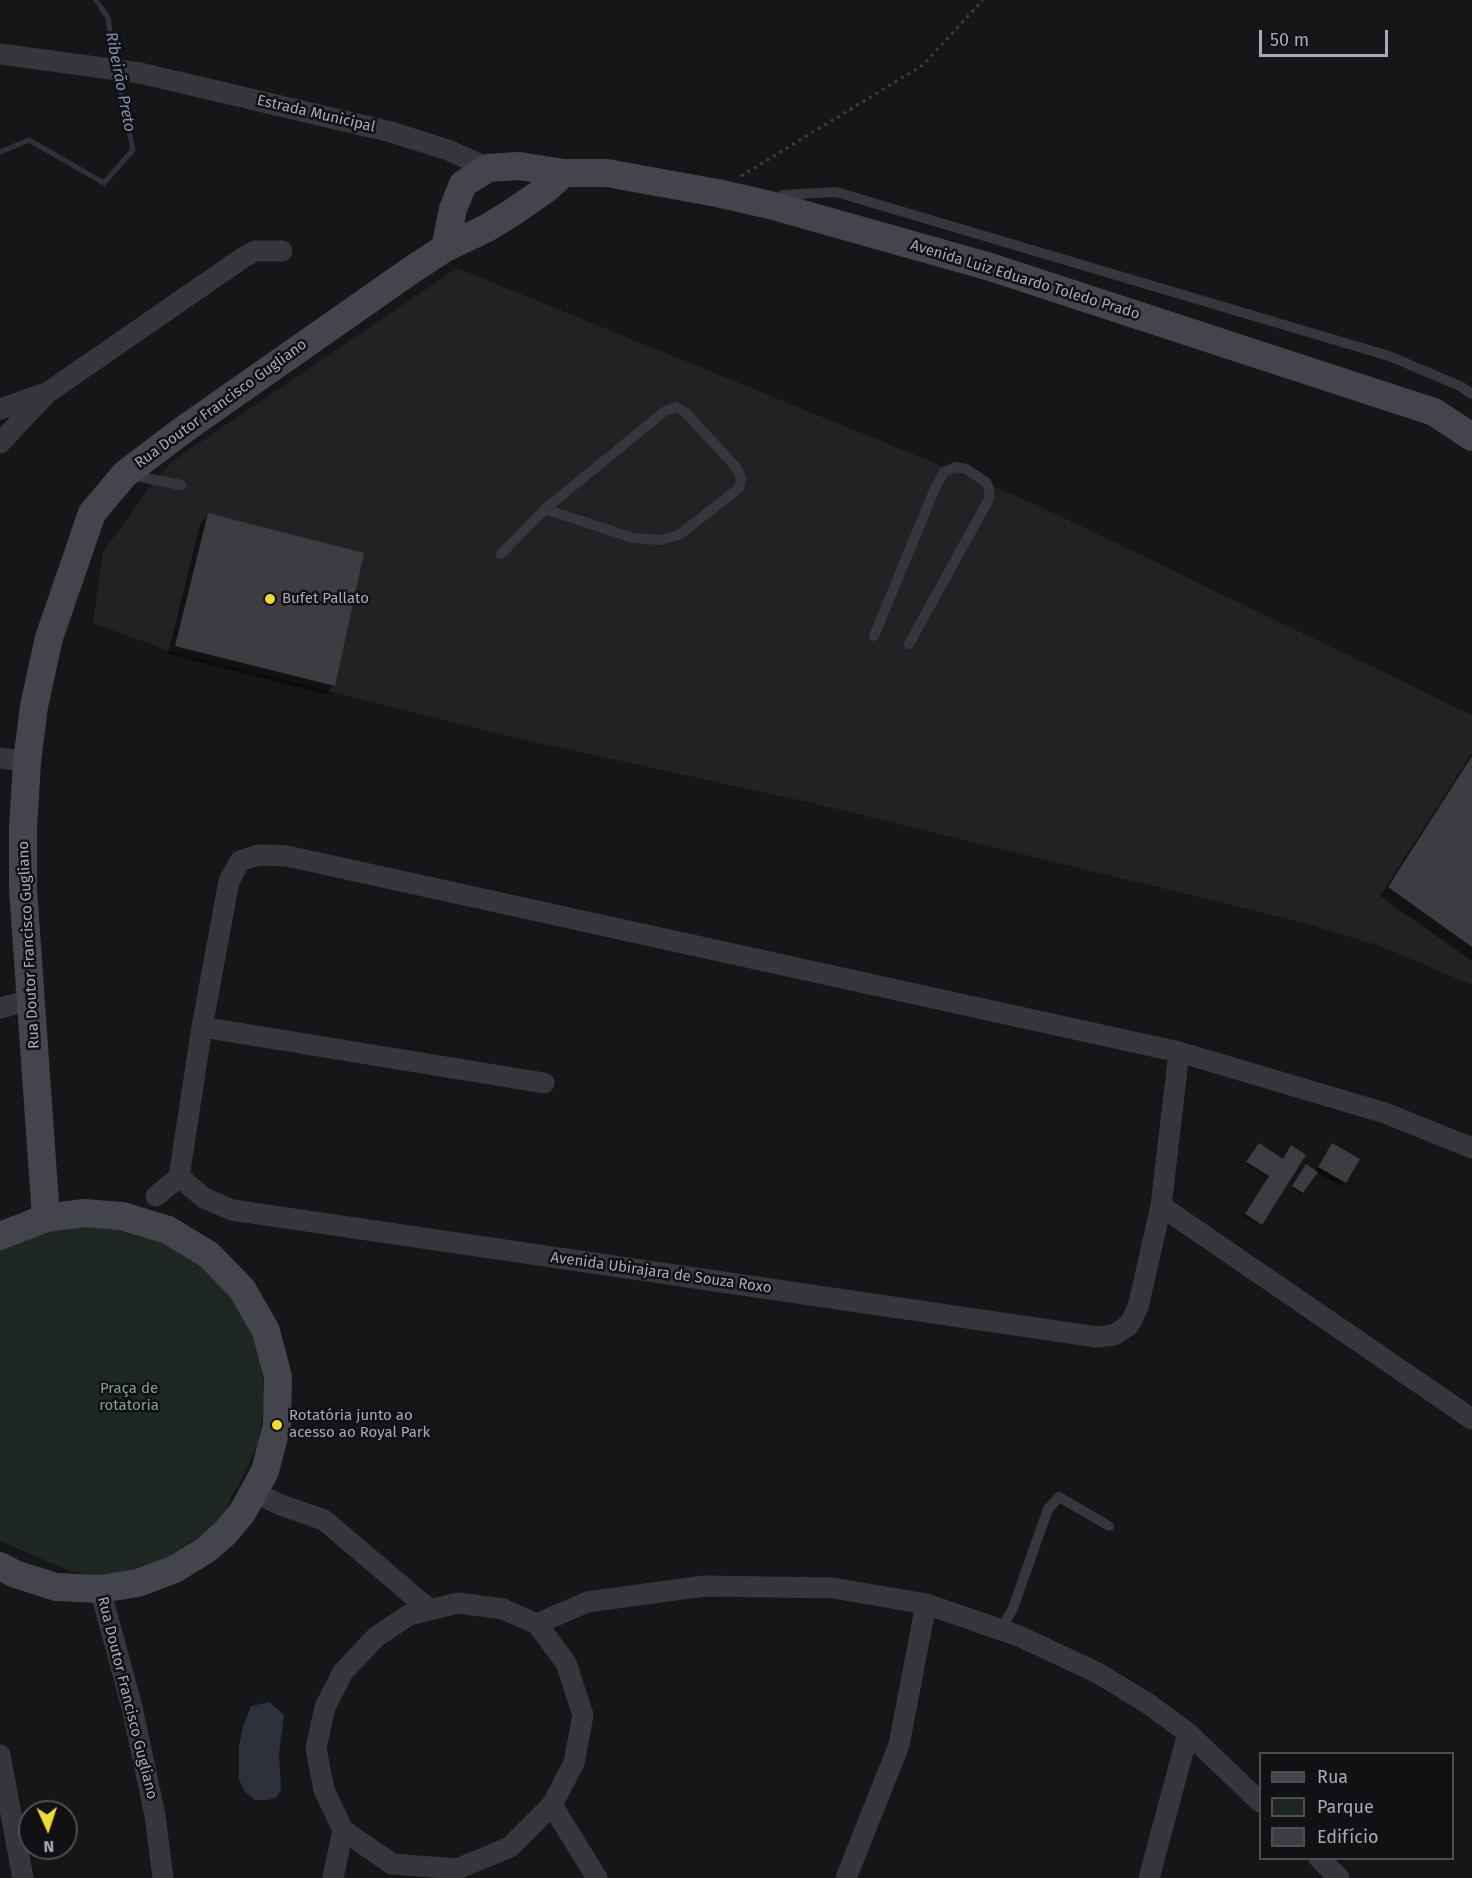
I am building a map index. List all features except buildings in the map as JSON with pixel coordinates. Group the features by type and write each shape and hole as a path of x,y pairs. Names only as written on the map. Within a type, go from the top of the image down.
{"main road":[{"name":"Avenida Luiz Eduardo Toledo Prado","path":"445,248 453,209 463,184 488,168 519,166 564,173 607,173 717,193 770,205 987,266 1434,412 1472,437"},
{"path":"445,248 487,228 513,212 564,173"},
{"name":"Rua Doutor Francisco Gugliano","path":"46,1218 23,889 23,828 13,760 34,706 50,638 92,513 125,474 183,430 445,248"},
{"path":"0,1236 46,1218 84,1213 122,1216 168,1230 209,1255 242,1289 266,1331 278,1377 278,1425 265,1471 242,1513 207,1549 175,1569 138,1583 100,1589 56,1587 15,1574 0,1566"}],"street":[{"name":"Estrada Municipal","path":"0,54 140,73 391,132 448,150 488,168"},
{"path":"0,443 47,393 244,257 255,251 282,251"},
{"path":"0,409 47,393"},
{"path":"156,1196 179,1177 201,1027 229,881 240,861 259,855 287,856 1179,1052 1385,1113 1472,1148"},
{"path":"0,1008 31,1000"},
{"path":"201,1027 544,1083"},
{"path":"1179,1052 1161,1206 1472,1419"},
{"name":"Avenida Ubirajara de Souza Roxo","path":"179,1177 204,1198 232,1210 1096,1337 1114,1335 1129,1324 1138,1307 1161,1206"},
{"path":"254,1492 324,1520 430,1610"},
{"path":"537,1624 587,1602 704,1586 833,1588 926,1604 1019,1636 1098,1673 1147,1703 1188,1733 1259,1801"},
{"name":"Rua Doutor Francisco Gugliano","path":"100,1589 134,1718 155,1815 163,1878"},
{"path":"458,1603 503,1609 537,1624 566,1663 583,1715 574,1763 552,1805 510,1847 457,1869 392,1864 343,1830 324,1790 316,1748 325,1707 343,1672 376,1637 409,1615 458,1603"},
{"path":"846,1878 898,1745 926,1604"},
{"path":"1149,1878 1188,1733"},
{"path":"0,1755 23,1878"},
{"path":"552,1805 597,1878"},
{"path":"333,1878 343,1830"},
{"path":"1321,1860 1339,1878"}],"lane":[{"path":"770,205 782,195 836,192 1389,356 1460,386 1472,394"},
{"path":"501,554 546,509 665,411 676,407 685,412 700,427 736,466 741,477 739,488 678,535 660,540 633,538 546,509"},
{"path":"874,636 936,486 944,472 955,467 966,469 986,482 989,498 909,644"},
{"path":"125,474 181,485"},
{"path":"1001,1630 1013,1608 1048,1509 1059,1497 1109,1526"}],"path":[{"path":"717,193 748,171 923,65 983,0"}],"shaded area":[{"path":"457,268 1033,503 1472,715 1472,985 1380,946 1301,922 812,803 521,739 172,652 93,623 103,552 154,481 174,460"},
{"path":"269,1702 284,1715 279,1753 281,1789 277,1797 255,1800 244,1791 239,1779 239,1746 251,1706"}],"green space":[{"name":"Praça de rotatoria","path":"96,1223 141,1230 217,1276 244,1313 260,1355 265,1400 258,1444 239,1485 232,1494 223,1520 148,1570 110,1578 70,1571 0,1541 0,1250 9,1244 51,1228"}],"waterway":[{"name":"Ribeirão Preto","path":"96,0 108,18 115,63"},
{"name":"Ribeirão Preto","path":"0,152 29,140 104,183 133,150 117,75"}],"place":[{"name":"Bufet Pallato","path":"270,599"},
{"name":"Rotatória junto ao acesso ao Royal Park","path":"277,1425"}]}
